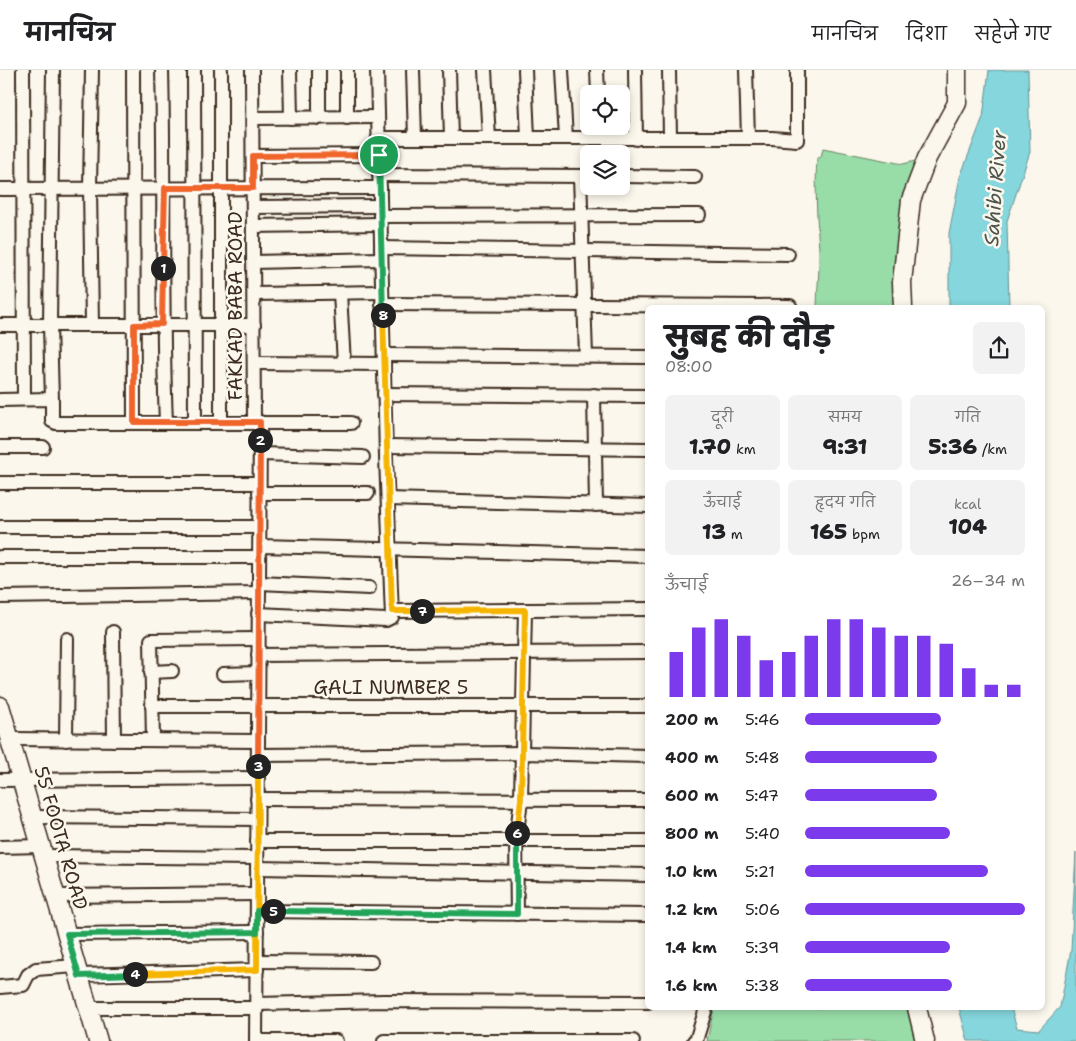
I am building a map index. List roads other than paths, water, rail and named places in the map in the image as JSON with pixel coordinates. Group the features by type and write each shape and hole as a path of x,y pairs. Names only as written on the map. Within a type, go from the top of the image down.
{"street":[{"path":"23,70 25,188 24,399"},
{"path":"53,70 50,325 52,421 56,423 351,423"},
{"path":"92,70 90,188 92,325"},
{"path":"133,70 134,422"},
{"path":"162,70 165,188 162,324 166,422"},
{"path":"194,70 195,422"},
{"path":"221,70 221,422"},
{"name":"FAKKAD BABA ROAD","path":"252,70 254,363 260,454 256,1041"},
{"path":"290,70 291,118"},
{"path":"319,70 319,118"},
{"path":"347,70 347,118"},
{"path":"258,614 386,620 392,617 384,394 377,70"},
{"path":"413,70 416,138"},
{"path":"449,70 451,138"},
{"path":"485,70 489,138"},
{"path":"525,70 528,138"},
{"path":"562,70 566,138"},
{"path":"598,70 598,85"},
{"path":"636,70 636,139"},
{"path":"669,70 670,138"},
{"path":"746,70 748,138"},
{"path":"615,135 636,139 748,138 797,140 797,70"},
{"path":"904,305 902,282 911,200 928,158 957,103 957,70"},
{"path":"253,118 378,117"},
{"path":"378,138 566,138 582,135"},
{"path":"253,156 379,155"},
{"path":"0,189 253,188 380,181 580,176"},
{"path":"630,176 695,177"},
{"path":"583,195 581,215 586,356"},
{"path":"253,207 380,216"},
{"path":"253,226 380,216 699,215"},
{"path":"254,262 381,254 583,251 788,254"},
{"path":"254,294 340,293 382,298 645,305"},
{"path":"340,293 344,364"},
{"path":"0,325 194,324 254,326"},
{"path":"254,363 344,364 384,360 586,356 645,357"},
{"path":"384,394 645,396"},
{"path":"594,395 596,505"},
{"path":"0,400 46,398 52,400"},
{"path":"386,446 645,449"},
{"path":"0,447 43,447"},
{"path":"260,454 362,458"},
{"path":"0,483 260,488 368,493"},
{"path":"388,499 645,506"},
{"path":"0,527 259,526"},
{"path":"0,558 391,549 645,556"},
{"path":"0,597 259,588 369,588"},
{"path":"392,611 645,609"},
{"path":"517,914 516,842 521,799 525,610"},
{"path":"113,632 114,740"},
{"path":"66,740 67,639"},
{"path":"153,740 151,640 258,639"},
{"path":"258,656 645,652"},
{"path":"151,672 172,671"},
{"path":"223,674 258,673"},
{"name":"55 FOOTA ROAD","path":"0,706 98,1041"},
{"name":"GALI NUMBER 5","path":"152,706 645,706"},
{"path":"10,739 258,741"},
{"path":"258,755 522,753 645,756"},
{"path":"0,780 258,778"},
{"path":"258,799 645,800"},
{"path":"33,817 257,819"},
{"path":"257,842 645,841"},
{"path":"0,846 42,851 257,863 516,873 645,875"},
{"path":"56,896 257,894"},
{"path":"257,911 645,915"},
{"path":"67,934 257,932"},
{"path":"0,987 23,985 28,974 36,969 77,971 371,962"},
{"path":"88,1008 257,1006 384,1001 645,1002"},
{"path":"694,1041 696,1041 705,1010"},
{"path":"917,1010 925,1041"},
{"path":"256,1041 336,1041"},
{"path":"384,1041 633,1041"}],"water":[{"name":"Sahibi River","path":"989,70 1028,70 1030,152 1007,221 1009,305 949,305 949,233 960,177 983,117"},
{"path":"1076,852 1076,1041 968,1041 960,1010 1012,1010 1017,1028 1039,1030 1060,1007 1071,950"}]}
